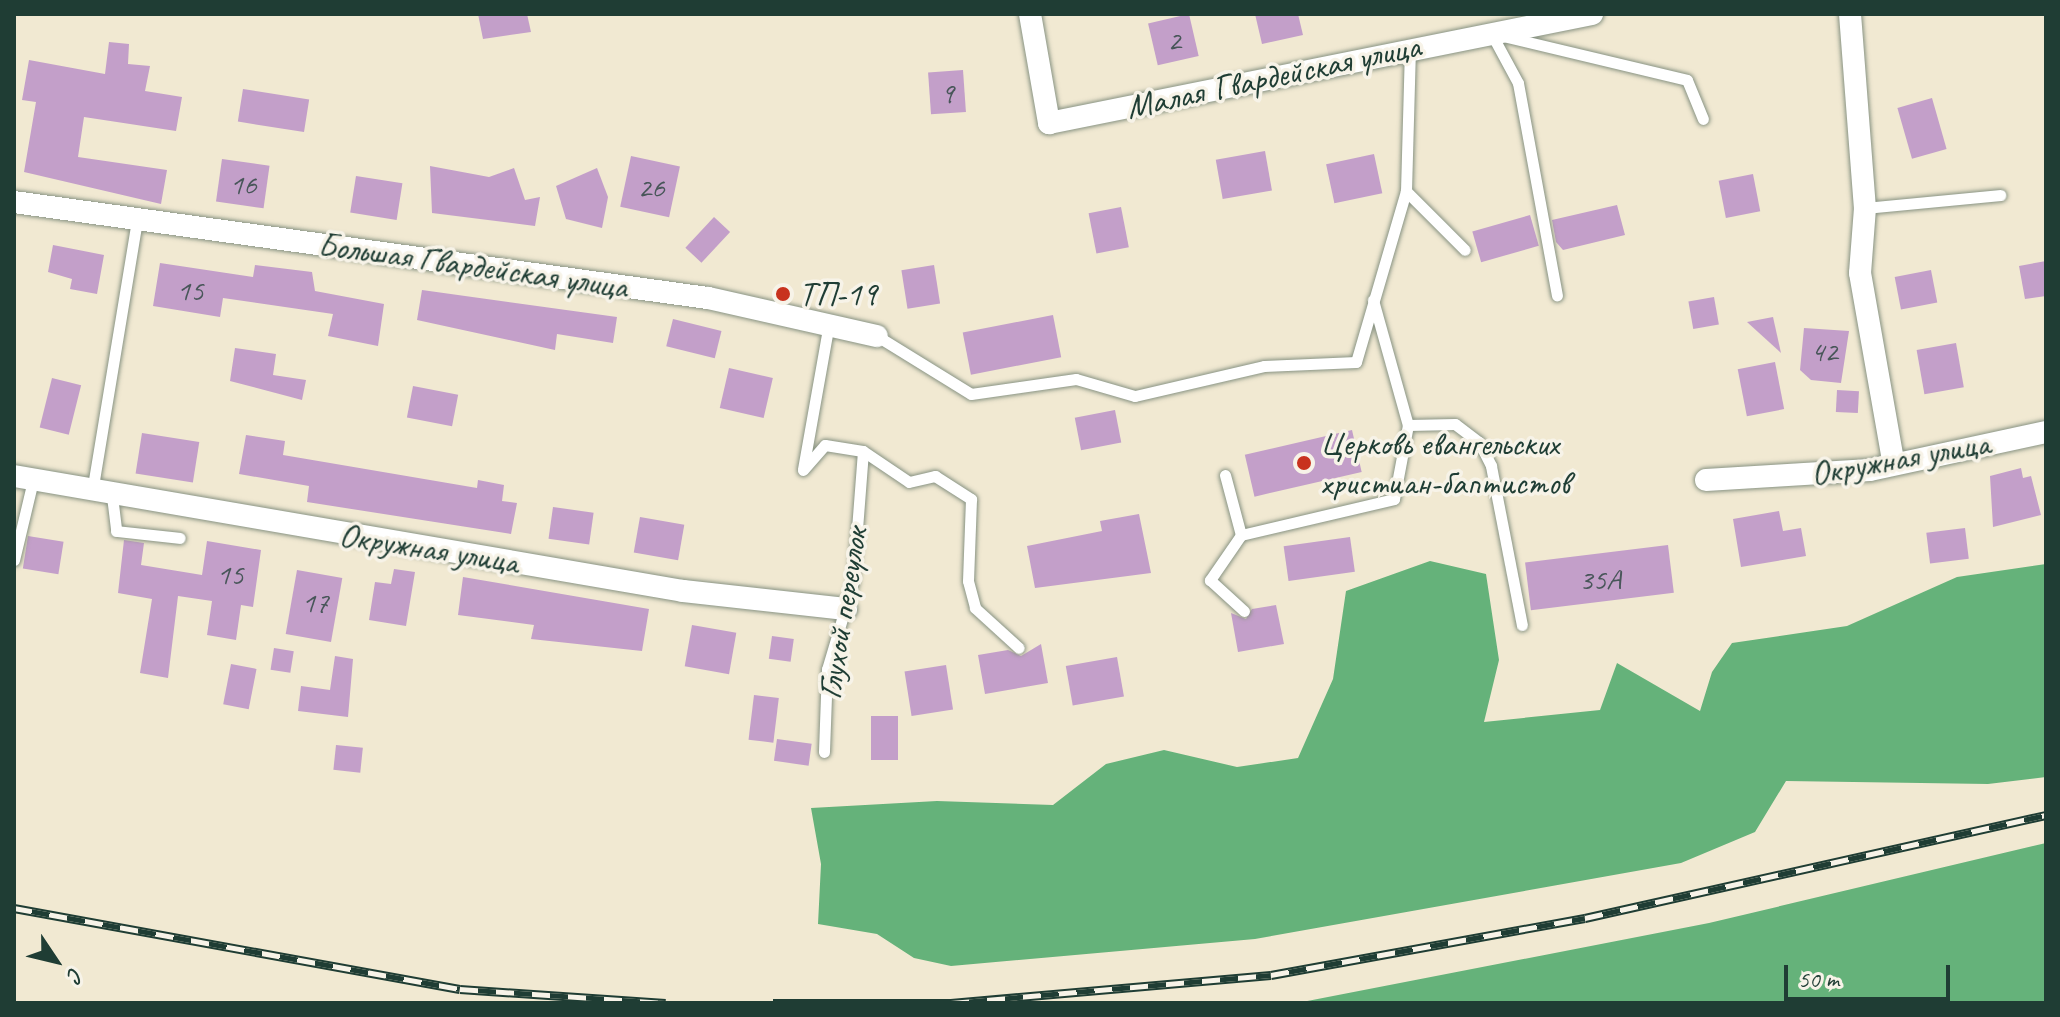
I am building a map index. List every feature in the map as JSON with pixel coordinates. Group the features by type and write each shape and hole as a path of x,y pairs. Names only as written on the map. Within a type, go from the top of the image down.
{"street":[{"name":"Малая Гвардейская улица","path":"1030,14 1049,123 1410,47 1592,14"},
{"path":"1850,14 1865,208 1860,273 1893,461"},
{"name":"Большая Гвардейская улица","path":"14,202 708,298 828,328 877,336"},
{"name":"Окружная улица","path":"1706,480 1870,470 1893,461 2046,432"},
{"name":"Окружная улица","path":"24,478 102,494 683,591 846,609"}],"lane":[{"path":"1491,33 1687,80 1703,119"},
{"path":"1491,33 1518,83 1557,295"},
{"path":"1244,611 1210,580 1241,535 1394,499 1403,480 1408,425 1373,300 1406,191 1410,47"},
{"path":"1406,191 1465,250"},
{"path":"1865,208 2000,195"},
{"path":"137,220 102,494 116,531 180,538"},
{"name":"Большая Гвардейская улица","path":"877,336 971,394 1076,379 1135,396 1264,366 1356,362 1373,300"},
{"path":"828,328 803,470 825,445 863,451 909,482 935,476 971,499 968,581 975,608 1019,648"},
{"path":"1408,425 1455,424 1479,442 1491,466 1522,625"},
{"name":"Глухой переулок","path":"824,752 827,669 846,609 863,451"},
{"path":"1225,475 1241,535"},
{"path":"14,560 24,478"}],"green space":[{"path":"1430,561 1486,574 1499,660 1484,722 1600,710 1617,663 1700,711 1712,672 1732,643 1847,626 1957,577 2046,564 2046,777 1988,784 1786,781 1755,832 1681,863 1255,939 951,966 914,958 877,934 818,924 821,864 811,808 937,801 1053,805 1106,764 1164,750 1237,767 1298,758 1333,679 1346,591"},
{"path":"2046,843 2046,1003 1297,1003 1709,923"}],"building":[{"path":"478,14 527,14 531,32 483,39"},
{"path":"1189,14 1199,56 1158,65 1148,23"},
{"path":"1255,14 1298,14 1303,35 1262,44"},
{"path":"109,42 129,44 128,64 150,66 145,91 182,97 176,131 84,117 78,157 167,170 161,204 24,172 36,102 22,100 29,60 105,74"},
{"path":"963,70 966,112 931,114 928,72"},
{"path":"243,89 309,99 304,132 238,122"},
{"path":"1932,98 1947,149 1912,159 1897,108"},
{"path":"1265,151 1272,190 1223,199 1216,160"},
{"path":"1374,154 1382,193 1334,203 1326,164"},
{"path":"631,156 680,166 669,217 620,207"},
{"path":"222,159 270,166 264,208 216,202"},
{"path":"430,166 489,177 514,168 525,200 540,197 535,226 432,213"},
{"path":"597,168 608,197 602,228 566,219 556,186"},
{"path":"1753,174 1760,211 1726,218 1719,181"},
{"path":"356,176 402,183 397,220 350,213"},
{"path":"1617,205 1625,235 1563,250 1556,242 1552,220"},
{"path":"1121,207 1129,247 1096,254 1089,213"},
{"path":"1530,215 1539,246 1481,262 1472,232"},
{"path":"714,217 730,232 701,263 685,248"},
{"path":"53,245 104,255 97,294 70,289 72,279 48,272"},
{"path":"2046,261 2046,296 2025,299 2019,266"},
{"path":"160,263 253,277 255,265 312,272 315,291 384,304 378,346 328,336 333,314 223,298 220,317 153,306"},
{"path":"934,265 940,304 908,309 901,270"},
{"path":"1931,270 1937,302 1901,309 1895,277"},
{"path":"422,290 617,317 613,343 557,334 555,350 417,320"},
{"path":"1714,297 1719,325 1693,329 1688,302"},
{"path":"1053,315 1061,357 971,375 963,333"},
{"path":"1773,317 1781,353 1747,322"},
{"path":"673,319 722,331 715,358 666,346"},
{"path":"1804,328 1849,331 1841,383 1811,380 1800,370"},
{"path":"1956,343 1964,387 1924,394 1917,350"},
{"path":"235,348 276,354 273,375 306,380 302,400 230,381"},
{"path":"1775,362 1784,409 1747,416 1738,369"},
{"path":"729,368 773,378 764,418 720,408"},
{"path":"52,378 81,385 69,435 40,427"},
{"path":"413,386 458,395 452,426 407,417"},
{"path":"1837,390 1859,391 1858,413 1836,412"},
{"path":"1115,410 1121,442 1081,450 1075,418"},
{"name":"Церковь евангельских христиан-баптистов","path":"1352,430 1362,472 1254,497 1245,455"},
{"path":"142,433 199,442 193,483 136,473"},
{"path":"246,435 285,441 283,455 477,488 478,480 504,485 502,501 517,503 511,534 307,502 309,486 239,474"},
{"path":"2021,468 2023,478 2031,476 2041,515 1993,527 1990,476"},
{"path":"553,507 594,513 589,544 549,539"},
{"path":"1779,511 1783,531 1801,528 1806,556 1741,567 1733,519"},
{"path":"1139,514 1151,573 1035,588 1027,546 1102,531 1100,521"},
{"path":"640,517 684,525 678,560 634,552"},
{"path":"1965,528 1969,559 1930,564 1926,533"},
{"path":"28,536 64,542 58,574 23,569"},
{"path":"1350,537 1355,572 1289,581 1284,546"},
{"path":"124,540 144,543 141,565 202,575 207,541 261,550 253,607 241,605 236,640 207,635 212,601 178,596 168,678 140,673 152,599 118,593"},
{"path":"1668,545 1674,593 1531,610 1525,563"},
{"path":"394,569 415,572 406,626 369,620 375,582 391,584"},
{"path":"297,570 342,578 331,642 286,634"},
{"path":"463,577 649,609 642,651 531,639 534,625 458,615"},
{"path":"1276,605 1284,644 1238,652 1231,613 1246,619 1252,609"},
{"path":"692,625 736,633 729,674 685,666"},
{"path":"772,636 794,639 791,662 769,659"},
{"path":"1041,644 1048,683 985,694 978,655 1008,650 1021,656"},
{"path":"274,648 294,651 290,673 271,670"},
{"path":"335,656 353,659 348,717 298,711 301,686 330,690"},
{"path":"1117,657 1124,696 1073,705 1066,666"},
{"path":"231,664 257,669 249,709 223,704"},
{"path":"946,665 953,709 912,716 905,672"},
{"path":"754,695 779,698 773,743 749,740"},
{"path":"871,716 898,716 898,760 871,760"},
{"path":"777,739 812,744 809,766 774,761"},
{"path":"336,745 363,748 360,773 333,770"}],"railway":[{"path":"773,1003 951,1003 1271,975 1585,918 2046,815"},
{"path":"14,908 460,989 666,1003"}],"place":[{"name":"ТП-19","path":"783,294"},
{"name":"Церковь евангельских христиан-баптистов","path":"1304,463"}]}
